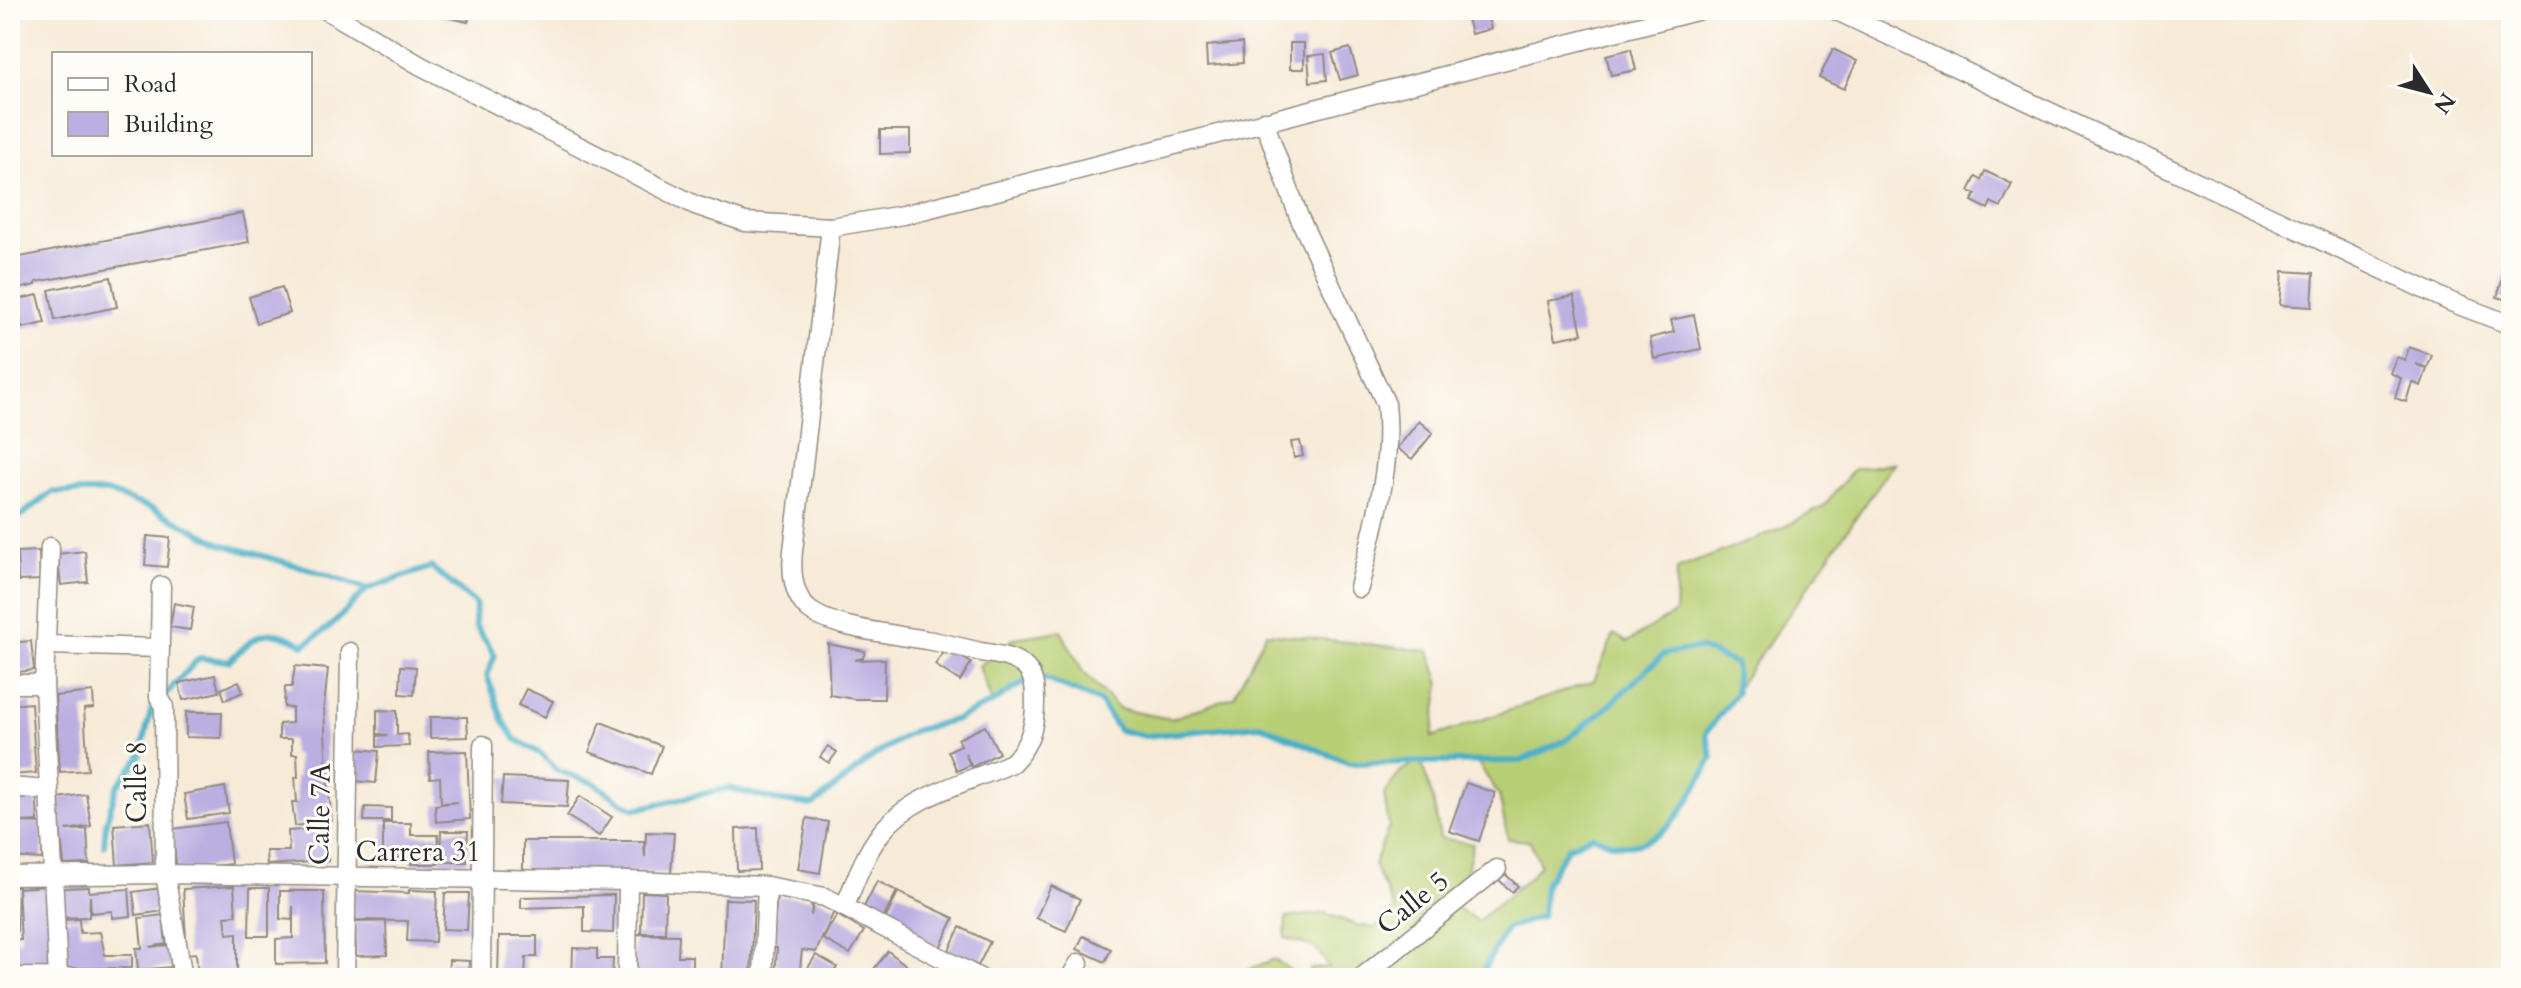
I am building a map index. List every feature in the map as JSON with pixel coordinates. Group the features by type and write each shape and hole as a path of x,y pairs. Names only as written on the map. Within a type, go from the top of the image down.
{"street":[{"path":"326,10 421,66 695,205 745,222 831,227 903,215 1700,10"},
{"path":"1835,10 2451,302 2511,325"},
{"path":"1264,121 1299,217 1386,404 1388,424 1380,503 1359,588"},
{"path":"831,227 791,571 800,599 818,615 856,627 1013,659 1029,671 1034,683 1035,702 1033,728 1022,753 1012,763 907,808 889,823 863,864 845,906"},
{"path":"50,547 44,684 58,977"},
{"name":"Calle 8","path":"161,586 165,874 183,978"},
{"path":"46,645 160,648"},
{"name":"Calle 7A","path":"345,978 350,652"},
{"path":"10,684 44,684"},
{"path":"481,978 483,745"},
{"path":"10,787 48,790"},
{"name":"Calle 5","path":"1361,978 1497,869"},
{"name":"Carrera 31","path":"10,876 165,874 345,879 483,878 767,886 825,897 980,978"},
{"path":"627,978 628,881"},
{"path":"763,978 767,886"},
{"path":"10,977 119,978"}],"green space":[{"path":"1894,463 1706,733 1712,758 1678,815 1667,828 1639,843 1618,845 1592,836 1568,847 1545,884 1542,916 1506,929 1479,978 1312,978 1310,969 1329,967 1316,948 1285,938 1286,918 1325,913 1356,925 1375,928 1396,912 1374,865 1389,826 1384,794 1401,771 1418,761 1349,763 1260,725 1145,736 1119,730 1099,701 1041,677 1024,682 992,703 979,666 1014,638 1061,631 1083,672 1119,709 1171,719 1234,696 1266,633 1429,651 1440,684 1432,737 1594,681 1614,634 1627,642 1675,613 1677,569 1776,531 1823,507 1854,469","holes":["1421,761 1478,763 1499,795 1508,839 1530,841 1540,864 1531,876 1478,921 1452,905 1464,882 1473,844 1440,838 1433,799"]},
{"path":"1274,959 1301,978 1233,978 1234,976"}],"building":[{"path":"443,10 471,10 468,22 442,16"},
{"path":"1465,10 1486,10 1491,29 1471,34"},
{"path":"1242,43 1243,63 1207,66 1206,46"},
{"path":"1290,43 1304,43 1304,69 1290,69"},
{"path":"1350,48 1358,75 1340,80 1332,53"},
{"path":"1631,49 1636,70 1611,75 1606,55"},
{"path":"1833,49 1857,61 1844,89 1819,78"},
{"path":"1325,54 1327,80 1310,82 1308,56"},
{"path":"880,130 910,130 910,153 880,154"},
{"path":"1985,171 2012,184 2001,207 1991,202 1988,209 1972,201 1976,194 1969,191 1976,177 1981,180"},
{"path":"243,213 249,242 36,282 36,285 10,291 10,259"},
{"path":"2506,268 2511,269 2511,301 2497,297"},
{"path":"2283,271 2314,273 2312,307 2280,305"},
{"path":"111,277 117,307 55,320 49,290"},
{"path":"282,287 290,313 257,323 249,297"},
{"path":"38,295 45,323 22,328 16,300"},
{"path":"1574,296 1582,334 1556,339 1548,301"},
{"path":"1694,315 1701,349 1654,359 1650,338 1674,332 1671,320"},
{"path":"2409,347 2432,355 2427,368 2416,364 2427,369 2421,386 2412,382 2406,402 2395,398 2401,378 2390,373 2397,357 2405,360"},
{"path":"1419,421 1433,433 1412,459 1397,448"},
{"path":"1300,441 1303,456 1294,458 1291,442"},
{"path":"147,536 170,538 167,567 145,565"},
{"path":"39,551 40,580 18,581 17,552"},
{"path":"85,551 88,582 61,585 57,554"},
{"path":"174,603 194,607 190,630 170,627"},
{"path":"31,641 34,670 10,673 10,643"},
{"path":"828,644 865,651 863,658 854,660 885,659 884,699 830,695"},
{"path":"947,648 971,663 960,681 935,665"},
{"path":"295,666 328,669 324,707 332,821 295,826 292,802 297,802 297,754 292,754 292,739 279,739 279,724 292,723 292,708 284,707 285,687 292,687"},
{"path":"401,666 416,667 414,695 400,694"},
{"path":"215,675 219,692 183,700 179,683"},
{"path":"239,681 243,692 225,700 221,689"},
{"path":"526,689 553,701 545,717 518,705"},
{"path":"93,692 94,708 84,709 88,770 60,772 55,696"},
{"path":"31,703 36,773 10,775 10,705"},
{"path":"377,710 397,711 397,735 408,734 409,746 377,747 377,736 388,735 377,734"},
{"path":"186,712 222,712 221,738 186,737"},
{"path":"430,717 467,717 468,737 430,738"},
{"path":"601,722 662,746 651,774 589,752"},
{"path":"985,726 999,753 972,767 965,753 970,765 957,771 948,751 961,745 958,739"},
{"path":"828,746 837,752 829,763 820,757"},
{"path":"356,749 379,751 376,783 354,781"},
{"path":"467,751 470,819 436,822 435,805 457,802 441,803 440,777 430,778 429,752"},
{"path":"503,777 569,780 567,807 501,804"},
{"path":"1466,783 1495,793 1479,841 1449,831"},
{"path":"225,787 229,813 188,819 184,794"},
{"path":"10,790 36,792 38,821 18,822 44,823 42,859 10,857"},
{"path":"86,794 91,826 66,830 87,829 89,864 64,865 57,798"},
{"path":"580,796 612,817 599,836 567,816"},
{"path":"365,807 391,808 391,821 364,821"},
{"path":"807,818 828,822 820,873 798,869"},
{"path":"150,822 153,862 117,865 114,825"},
{"path":"226,822 231,864 177,871 172,829"},
{"path":"383,823 411,823 411,835 438,835 438,864 411,864 411,858 383,858"},
{"path":"325,828 328,861 267,865 266,851 289,851 288,831"},
{"path":"758,828 759,870 737,871 736,829"},
{"path":"441,831 468,831 467,862 440,862"},
{"path":"646,832 674,833 671,873 523,871 523,841 644,841 645,857"},
{"path":"1505,874 1518,886 1512,892 1499,880"},
{"path":"877,881 897,891 882,921 862,911"},
{"path":"10,886 18,887 17,931 10,931"},
{"path":"49,886 53,969 10,970 10,940 21,940 18,888"},
{"path":"234,886 236,915 225,916 227,934 237,933 237,978 198,978 196,953 187,954 183,889"},
{"path":"1051,886 1080,899 1066,931 1036,918"},
{"path":"89,887 89,892 129,889 131,916 112,918 112,911 91,913 90,896 89,917 63,918 63,888"},
{"path":"161,888 164,911 136,915 133,892"},
{"path":"250,888 269,888 269,936 249,936"},
{"path":"409,890 437,891 435,942 407,941 408,921 353,920 353,891 409,893"},
{"path":"280,891 324,891 325,963 276,964 276,939 293,938 293,906 292,920 280,919"},
{"path":"642,892 666,893 665,933 641,933"},
{"path":"898,892 954,918 940,948 884,922"},
{"path":"445,893 469,893 467,930 443,929"},
{"path":"614,895 613,933 584,932 584,906 521,908 521,897"},
{"path":"777,896 812,899 811,916 814,897 836,907 816,952 802,950 799,978 775,978 777,948 772,948"},
{"path":"725,899 754,900 751,978 722,978"},
{"path":"163,915 166,944 150,947 169,945 171,967 138,970 136,948 142,948 139,918"},
{"path":"837,915 864,931 850,954 823,939"},
{"path":"79,919 80,933 100,932 105,955 132,955 132,968 66,970 62,920"},
{"path":"386,921 387,955 356,956 355,922"},
{"path":"960,927 990,942 978,966 948,952"},
{"path":"634,934 679,935 678,956 692,956 692,978 633,978"},
{"path":"499,936 537,936 537,957 526,957 525,978 498,978"},
{"path":"1083,936 1111,949 1105,962 1077,949"},
{"path":"573,948 597,949 597,959 613,959 612,978 572,978"},
{"path":"888,951 911,969 904,978 867,978"},
{"path":"816,955 837,967 831,978 817,978 806,971"},
{"path":"449,960 469,961 468,978 448,978"}],"waterway":[{"path":"10,524 52,492 107,492 154,509 221,544 367,589 431,567 476,604 475,625 495,655 487,676 503,720 515,739 541,754 558,771 594,783 636,809 729,788 775,800 813,805 875,755 913,731 957,719 992,703 1024,682"},
{"path":"165,695 199,658 229,661 256,638 271,633 304,645 333,624 367,589"},
{"path":"1041,677 1099,701 1119,730 1145,736 1260,725 1349,763 1521,761 1566,740 1604,710 1664,654 1700,648 1736,664 1736,693 1706,733 1712,758 1678,815 1667,828 1639,843 1618,845 1592,836 1568,847 1545,884 1542,916 1506,929 1479,978"},
{"path":"104,846 106,823 117,786 140,757 152,707 157,702"}]}
